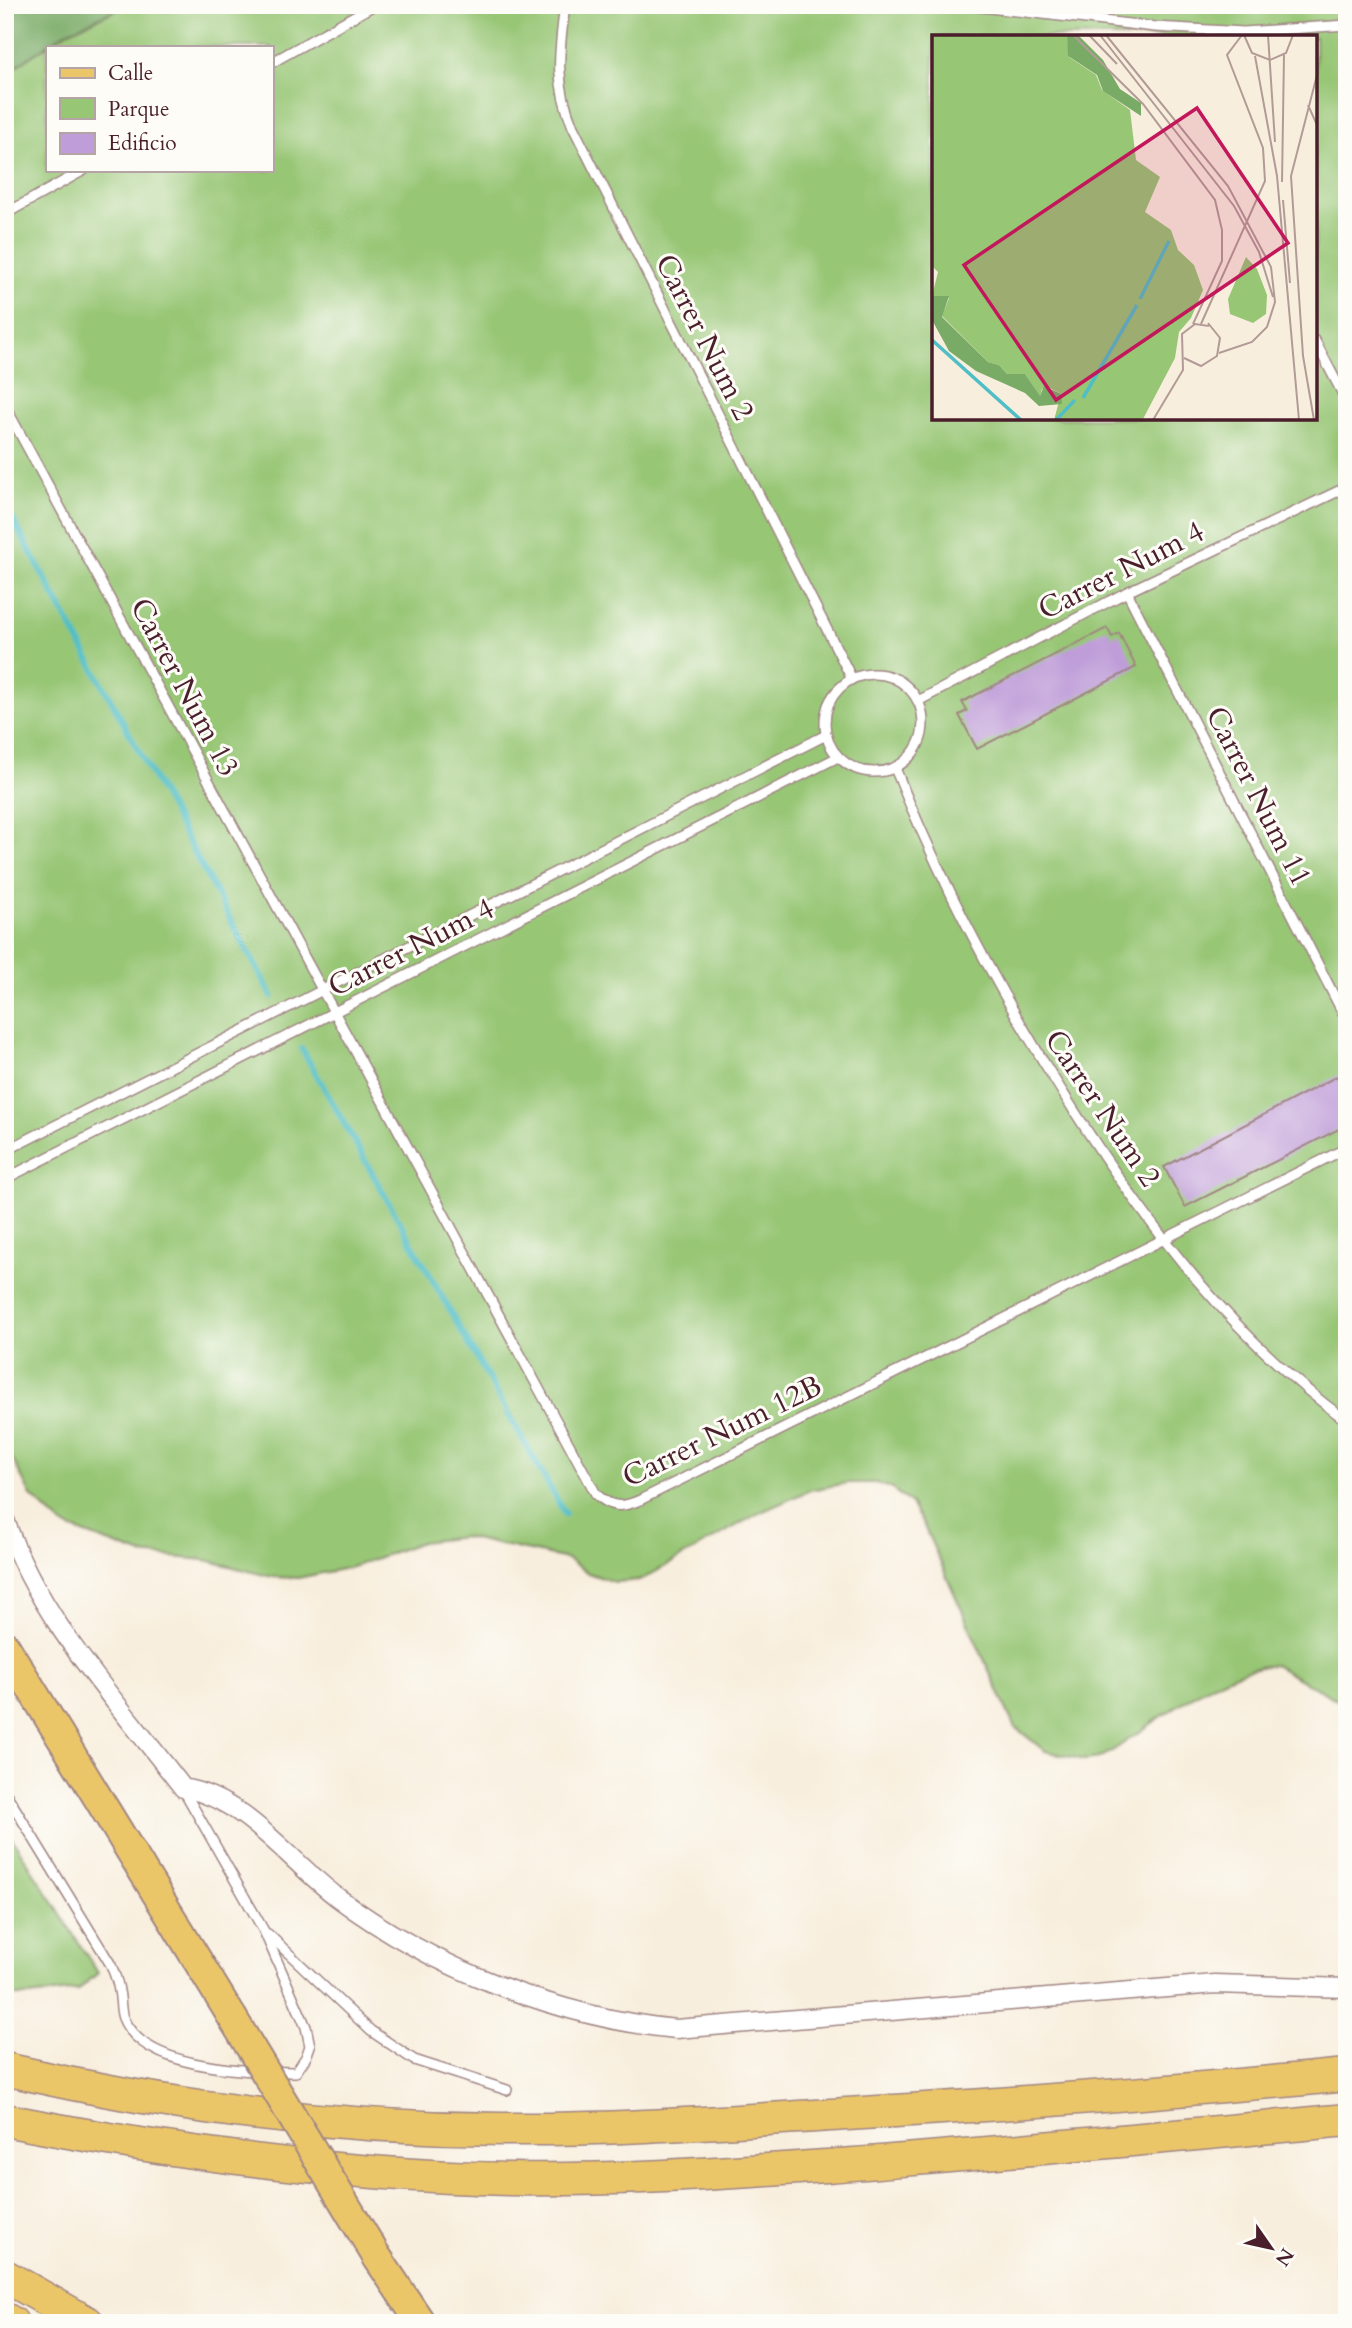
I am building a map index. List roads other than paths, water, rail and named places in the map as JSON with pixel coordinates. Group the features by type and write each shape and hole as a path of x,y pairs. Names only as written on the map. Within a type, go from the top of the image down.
{"highway":[{"path":"5,2069 74,2085 234,2109 387,2124 502,2129 664,2125 989,2106 1347,2075"},
{"path":"5,2120 127,2144 285,2166 510,2179 670,2177 992,2153 1347,2120"},
{"path":"5,2276 88,2323"},
{"path":"5,2319 12,2323"}],"main road":[{"path":"5,1646 377,2257 421,2323"}],"street":[{"path":"5,1520 20,1560 43,1600 183,1788 207,1793 253,1823 337,1897 394,1937 472,1974 561,2006 636,2025 676,2029 1215,1984 1347,1988"}],"lane":[{"path":"273,62 374,5"},
{"name":"Carrer Num 2","path":"565,5 559,60 561,97 573,127 852,679"},
{"path":"964,5 1155,27 1244,32 1347,25"},
{"path":"1155,27 1159,35"},
{"path":"5,214 80,172"},
{"path":"1317,345 1347,402"},
{"name":"Carrer Num 13","path":"5,406 321,991"},
{"name":"Carrer Num 4","path":"918,701 1127,592 1347,487"},
{"name":"Carrer Num 11","path":"1127,592 1347,1021"},
{"path":"871,673 887,675 902,681 918,701 924,724 921,740 912,755 895,768 868,772 852,768 838,757 826,735 825,713 831,698 852,679 871,673"},
{"name":"Carrer Num 4","path":"5,1151 826,735"},
{"name":"Carrer Num 4","path":"5,1179 838,757"},
{"name":"Carrer Num 2","path":"895,768 946,888 1024,1034 1103,1156 1163,1240 1243,1333 1288,1375 1347,1421"},
{"name":"Carrer Num 12B","path":"321,991 596,1494 607,1504 624,1507 1347,1148"},
{"path":"5,1792 111,1965 119,1988 123,2018 142,2042 168,2055 232,2071 296,2072 310,2046 306,2027 264,1931 183,1788"},
{"path":"264,1931 371,2031 414,2060 507,2090"}],"waterway":[{"path":"5,505 272,996"},
{"path":"302,1049 565,1514"}]}
